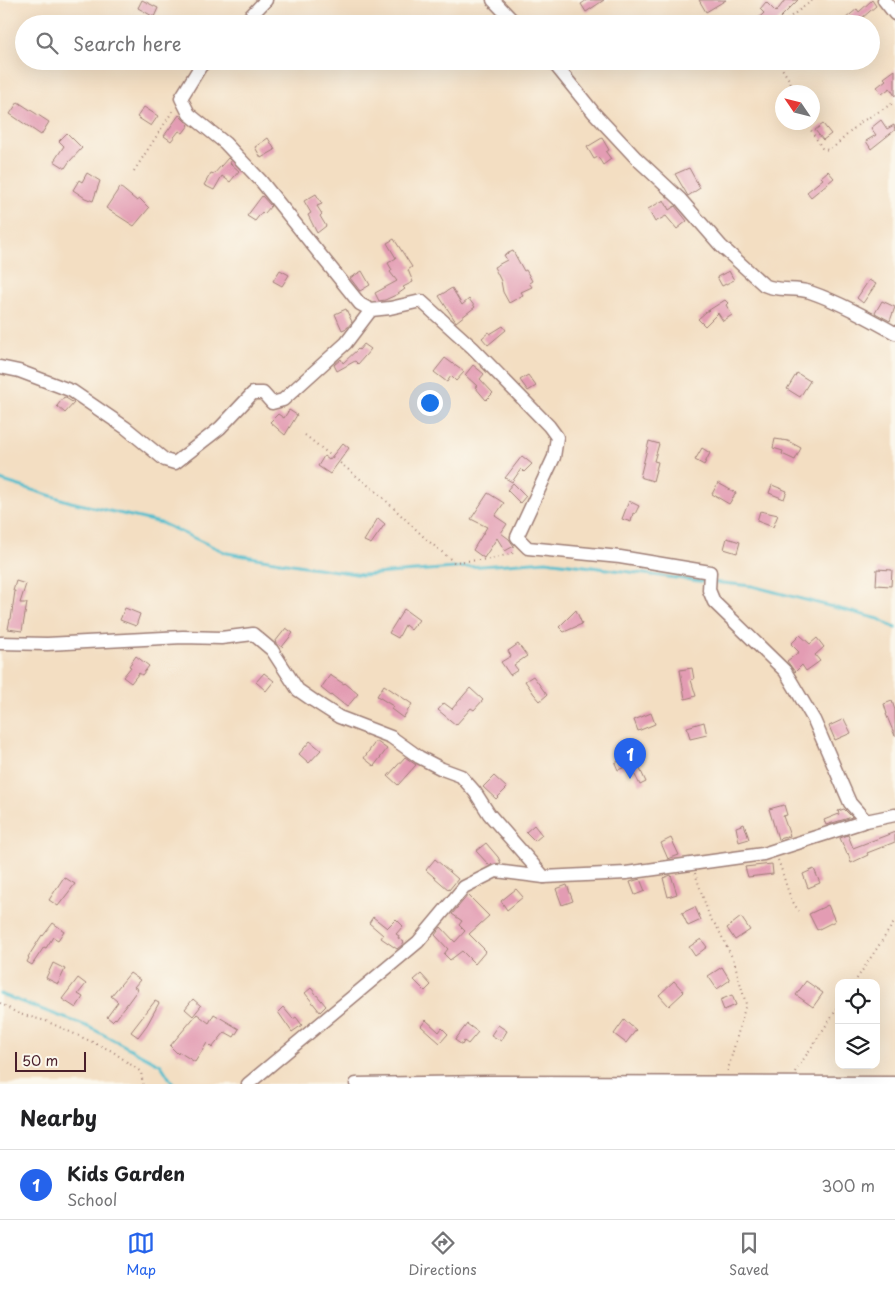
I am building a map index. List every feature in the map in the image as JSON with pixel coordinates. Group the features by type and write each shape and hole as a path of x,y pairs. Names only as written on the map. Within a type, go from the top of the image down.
{"street":[{"path":"252,15 266,0"},
{"path":"493,0 507,15"},
{"path":"884,0 895,14"},
{"path":"198,70 181,98 189,114 225,143 261,181 360,304 371,310 421,301 473,348 557,437 554,457 517,537 528,548 620,557 710,572 709,590 714,602 786,671 814,720 850,803 866,820"},
{"path":"559,70 594,113 636,158 680,199 721,246 764,285 772,289 808,291 867,317 895,333"},
{"path":"0,367 19,371 72,391 126,428 165,460 175,463 220,428 253,393 263,393 272,404 283,400 346,343 371,310"},
{"path":"0,643 48,644 145,638 220,638 253,634 272,650 298,690 314,701 339,717 392,737 419,757 461,776 475,792 489,814 544,877"},
{"path":"248,1084 418,942 464,887 496,871 544,877 626,873 692,864 763,854 866,820 895,815"},
{"path":"356,1084 488,1082 895,1083"}],"path":[{"path":"793,15 812,0"},
{"path":"783,70 791,85"},
{"path":"134,171 181,98"},
{"path":"811,130 822,148 828,150 836,146 861,122 895,102"},
{"path":"305,435 379,494 426,539 454,562 491,559 528,548"},
{"path":"774,850 787,889 799,911"},
{"path":"692,864 710,918 717,927 734,961 746,1004 724,1082"},
{"path":"857,979 895,921"},
{"path":"0,1003 19,1014 46,1021 112,1051 141,1072 143,1084"},
{"path":"788,1083 835,1012"}],"building":[{"path":"142,0 158,8 155,15 150,15 138,8"},
{"path":"587,0 604,0 586,12 581,4"},
{"path":"699,0 726,0 706,12"},
{"path":"785,0 798,0 783,15 762,15 764,13 760,9 766,2 776,12"},
{"path":"872,0 876,6 866,15 850,15 857,9 859,12"},
{"path":"895,70 895,96 890,88 882,94 877,87 886,80 884,78"},
{"path":"18,102 49,122 41,135 10,114"},
{"path":"144,107 158,116 151,126 137,117"},
{"path":"179,115 189,125 183,133 179,131 171,141 164,136"},
{"path":"881,120 887,129 894,125 895,130 871,149 866,141 876,135 871,128"},
{"path":"823,124 831,134 823,140 815,130 820,130 820,126"},
{"path":"67,133 82,148 65,168 54,161 64,146 59,141"},
{"path":"268,138 275,150 261,158 255,147"},
{"path":"602,138 609,150 606,152 611,159 603,165 598,157 594,159 587,147"},
{"path":"228,158 231,161 230,163 239,171 230,182 222,176 214,190 204,185 211,173 214,174"},
{"path":"689,168 700,188 688,196 675,174"},
{"path":"828,171 834,178 811,197 807,192 823,179 821,177"},
{"path":"87,173 100,181 93,201 73,190 79,180 82,182"},
{"path":"120,187 137,201 140,199 149,208 134,226 106,208"},
{"path":"316,194 322,204 317,206 322,214 320,216 326,226 317,233 308,215 311,213 304,201"},
{"path":"262,196 271,206 264,214 262,212 255,221 247,216"},
{"path":"664,200 669,210 675,206 687,221 677,229 666,216 655,222 648,209"},
{"path":"394,239 412,267 408,270 413,282 403,287 405,289 398,294 379,301 375,293 397,281 390,272 392,270 388,263 396,258 387,243"},
{"path":"513,251 532,281 529,283 532,287 521,292 523,295 509,303 494,267 507,260 504,255"},
{"path":"280,270 289,275 282,286 273,281"},
{"path":"362,271 370,285 360,291 350,278"},
{"path":"729,271 734,280 722,286 717,277"},
{"path":"869,280 876,284 863,303 857,298"},
{"path":"452,288 462,305 469,299 475,307 456,322 439,296"},
{"path":"725,300 732,315 723,321 718,313 705,326 698,319 706,312"},
{"path":"882,301 895,307 890,321 875,313"},
{"path":"346,309 352,322 347,328 342,330 335,314"},
{"path":"503,326 506,330 488,345 482,338 489,332 490,334"},
{"path":"364,344 371,349 358,364 355,361 337,371 334,365 341,359 343,363"},
{"path":"445,358 464,372 456,381 451,376 447,382 434,372"},
{"path":"473,365 484,374 480,379 493,393 486,400 475,387 477,386 465,375"},
{"path":"797,373 810,381 800,397 787,389"},
{"path":"528,375 536,386 528,391 520,380"},
{"path":"64,397 74,403 65,413 57,406"},
{"path":"289,410 297,415 285,435 270,422 278,414 284,418"},
{"path":"775,439 788,441 801,448 795,460 782,454 783,451 773,448"},
{"path":"649,441 659,444 654,461 658,462 653,481 640,477"},
{"path":"343,443 349,448 330,474 318,466 324,456 329,460"},
{"path":"702,448 710,453 704,465 695,460"},
{"path":"522,456 532,464 524,472 521,469 512,482 505,478"},
{"path":"513,483 526,496 520,503 507,490"},
{"path":"718,483 736,493 729,504 712,494"},
{"path":"772,485 787,491 784,499 769,493"},
{"path":"488,493 504,503 495,516 507,524 501,533 514,546 505,551 497,538 484,558 473,550 487,527 471,519"},
{"path":"629,501 639,506 635,514 633,513 631,522 622,519"},
{"path":"760,511 778,515 773,527 757,521"},
{"path":"378,518 385,524 371,544 364,541"},
{"path":"727,538 740,542 737,553 724,549"},
{"path":"877,569 892,570 891,586 876,585"},
{"path":"16,581 26,584 20,603 27,603 22,631 8,629"},
{"path":"125,608 140,614 136,626 120,620"},
{"path":"404,609 419,620 411,630 405,625 398,638 389,633"},
{"path":"576,610 582,624 564,632 559,627"},
{"path":"286,628 293,633 282,647 275,642"},
{"path":"800,635 810,644 817,638 824,647 815,655 820,661 806,671 802,665 795,672 787,661 799,652 791,644"},
{"path":"518,644 527,656 514,665 518,670 510,675 501,662 511,656 508,651"},
{"path":"136,656 149,666 142,675 139,673 131,683 123,677 131,667 129,666"},
{"path":"692,668 694,679 691,680 696,696 685,699 680,670"},
{"path":"264,673 274,681 266,691 256,682"},
{"path":"330,675 345,683 358,694 347,707 321,688"},
{"path":"533,676 547,695 540,701 525,681"},
{"path":"384,685 412,704 403,718 391,709 393,706 377,696"},
{"path":"470,688 483,700 474,710 471,708 456,725 438,710 444,703 452,709"},
{"path":"892,701 895,710 895,736 884,704"},
{"path":"651,713 655,724 638,731 634,720"},
{"path":"844,719 851,733 835,740 829,726"},
{"path":"704,722 707,735 690,739 687,727"},
{"path":"310,741 321,750 309,763 299,754"},
{"path":"376,741 387,749 374,766 364,758"},
{"path":"633,754 646,782 640,785 630,765 618,770 615,763"},
{"path":"405,757 416,765 398,785 388,776"},
{"path":"494,776 507,788 496,799 483,787"},
{"path":"784,805 787,815 783,816 790,836 778,839 769,809"},
{"path":"844,809 852,817 826,825 824,820 839,814 838,811"},
{"path":"744,824 749,839 739,842 736,827"},
{"path":"534,825 542,835 535,841 526,832"},
{"path":"895,832 895,842 867,853 868,855 851,863 840,838 848,835 853,848"},
{"path":"671,838 679,855 668,859 661,843"},
{"path":"486,843 501,863 489,865 476,851"},
{"path":"435,859 458,879 449,890 426,870"},
{"path":"772,864 773,874 748,877 745,867"},
{"path":"814,869 820,883 808,888 803,874"},
{"path":"671,875 677,894 668,897 663,878"},
{"path":"64,877 75,884 58,906 49,900"},
{"path":"640,879 645,891 635,895 630,882"},
{"path":"567,885 573,901 562,905 556,889"},
{"path":"516,889 523,897 507,910 501,901"},
{"path":"468,895 489,916 469,934 486,951 475,964 462,951 450,960 444,954 448,949 435,935 441,927 455,942 465,931 459,925 462,921 452,914"},
{"path":"828,905 835,921 817,930 809,914"},
{"path":"695,907 701,920 688,926 682,913"},
{"path":"373,917 387,928 396,919 403,926 396,934 404,942 402,945 397,949 381,938 383,935 369,923"},
{"path":"741,917 750,930 735,940 727,928"},
{"path":"53,923 64,931 58,940 53,937 32,965 27,962 28,957 42,935"},
{"path":"701,939 707,947 695,956 689,947"},
{"path":"53,963 65,969 58,984 46,978"},
{"path":"722,967 730,980 717,989 708,976"},
{"path":"130,973 140,980 134,987 138,989 116,1019 112,1021 107,1017 118,1002 111,996"},
{"path":"421,974 431,985 425,991 414,980"},
{"path":"78,978 86,984 78,994 83,997 76,1008 62,999"},
{"path":"674,981 684,992 669,1006 659,995"},
{"path":"806,981 823,993 813,1007 796,995"},
{"path":"311,988 326,1006 320,1012 305,993"},
{"path":"732,995 736,1005 724,1010 720,1000"},
{"path":"193,999 201,1006 193,1016 185,1009"},
{"path":"155,1001 159,1003 138,1037 131,1032"},
{"path":"283,1007 293,1019 296,1017 302,1025 292,1032 278,1012"},
{"path":"197,1014 209,1023 214,1014 239,1029 234,1037 225,1032 212,1048 207,1043 195,1062 179,1052 178,1054 170,1046"},
{"path":"426,1020 439,1032 442,1028 448,1034 440,1043 421,1026"},
{"path":"624,1020 636,1030 626,1043 614,1034"},
{"path":"467,1024 478,1032 468,1044 464,1041 462,1045 455,1040"},
{"path":"498,1025 507,1031 501,1041 491,1035"}],"waterway":[{"path":"0,480 71,502 161,523 227,553 362,575 546,561 706,582"},
{"path":"712,582 752,586 879,619 895,628"},
{"path":"0,994 89,1027 161,1065 173,1084"}],"place":[{"name":"Kids Garden","path":"630,779"}]}
